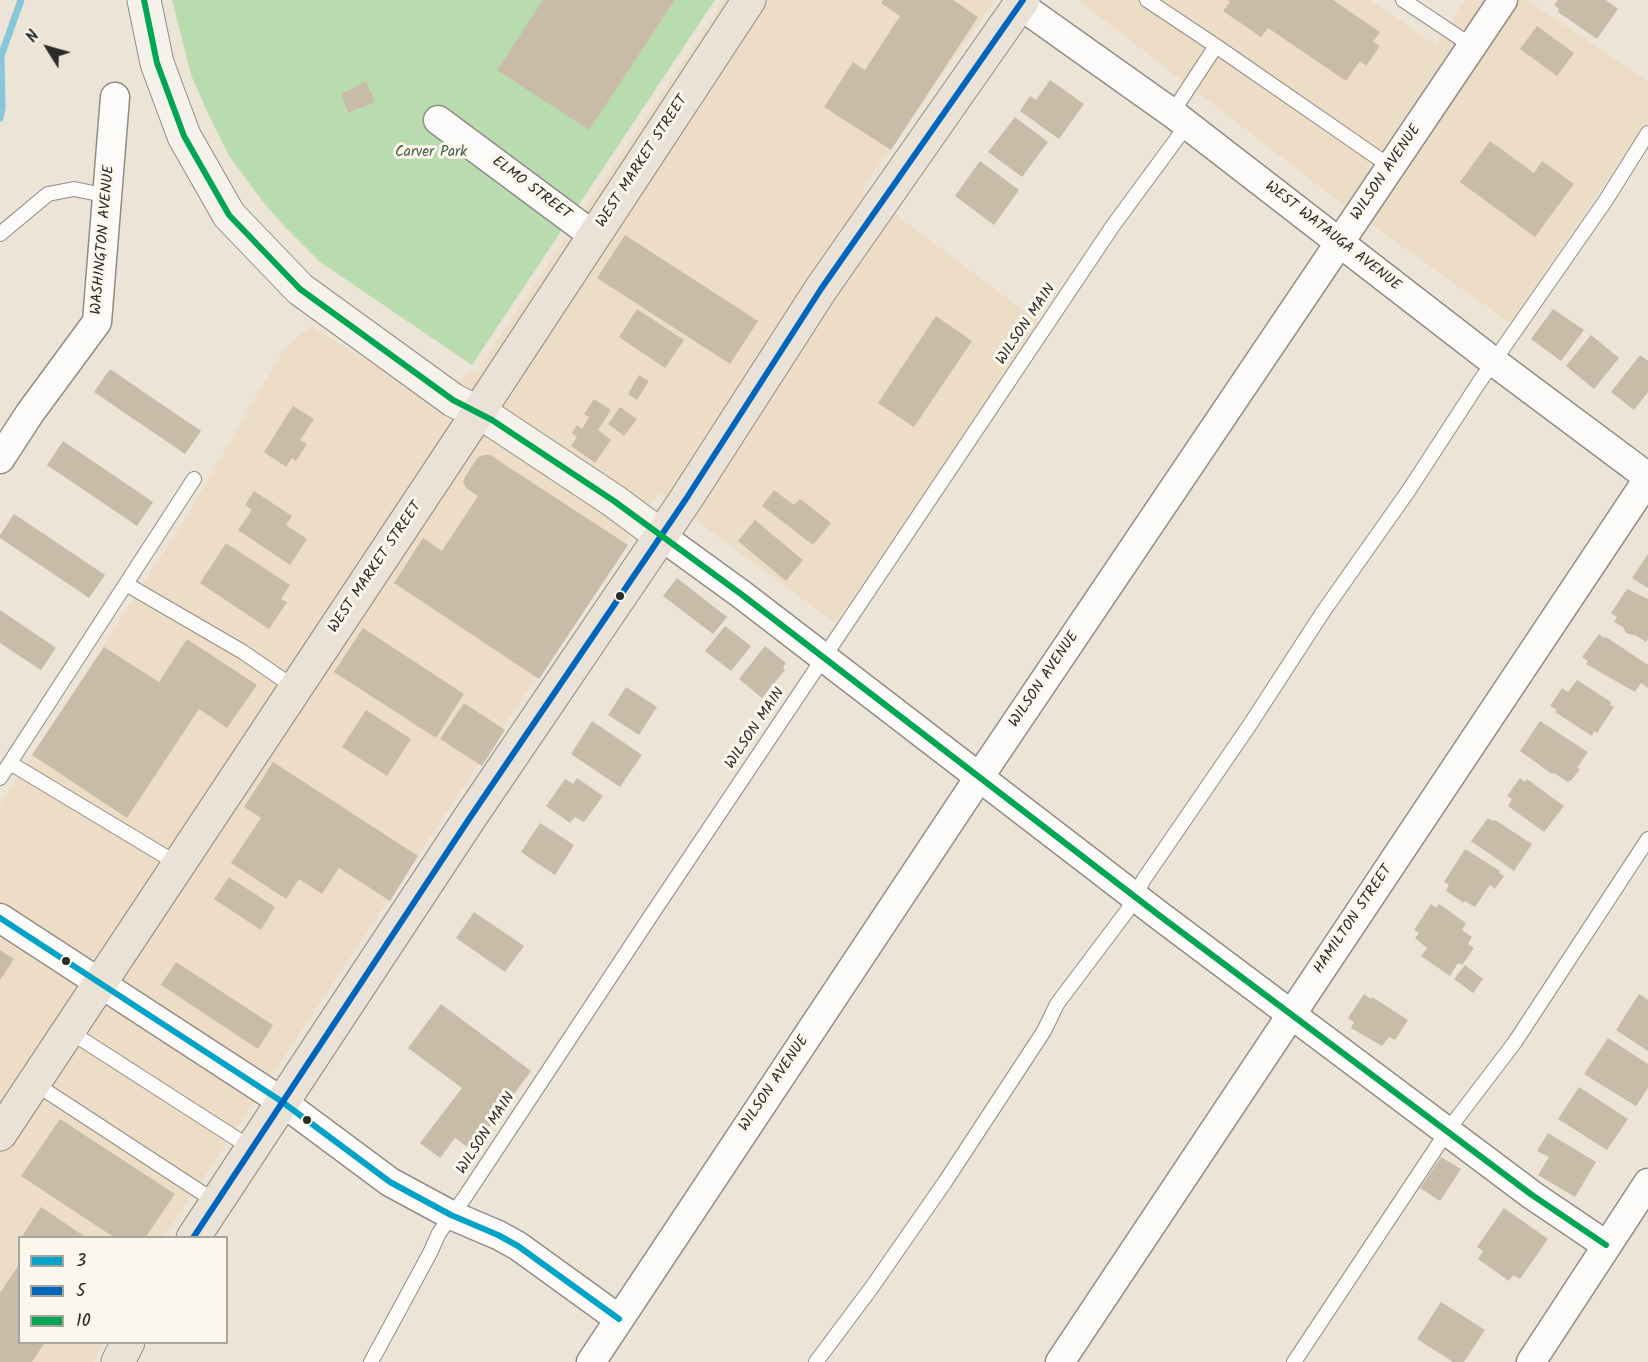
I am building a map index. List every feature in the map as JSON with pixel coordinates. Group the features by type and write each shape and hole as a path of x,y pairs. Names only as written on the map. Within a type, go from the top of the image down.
{"main road":[{"path":"144,0 157,63 184,136 229,215 300,289 453,400 478,412 614,501 661,536"},
{"name":"WEST MARKET STREET","path":"0,1134 749,0"},
{"path":"194,1236 250,1148 469,819 661,536 821,289 1019,2"},
{"path":"118,1362 127,1344"}],"street":[{"name":"WILSON AVENUE","path":"591,1362 980,776 1503,0"},
{"name":"WEST WATAUGA AVENUE","path":"1019,2 1179,119 1648,478"},
{"name":"WASHINGTON AVENUE","path":"0,459 30,413 98,322 115,97"},
{"name":"ELMO STREET","path":"438,120 594,236"},
{"name":"HAMILTON STREET","path":"1060,1362 1648,478"},
{"path":"661,536 741,594 1135,896 1532,1195 1606,1245"},
{"path":"0,918 99,985 281,1101 390,1182 451,1215 518,1246 619,1319"},
{"path":"1531,1362 1648,1183"}],"lane":[{"path":"1147,0 1390,167"},
{"path":"1403,0 1472,46"},
{"name":"WILSON MAIN","path":"371,1362 439,1233 1112,227 1179,119 1216,46"},
{"path":"816,1362 872,1287 945,1182 1044,1030 1057,1004 1127,911 1144,879 1249,726 1323,612 1409,490 1606,200 1648,133"},
{"path":"0,234 48,194 74,189 108,196"},
{"path":"0,778 194,479"},
{"path":"126,584 243,652 295,688"},
{"path":"10,763 178,864"},
{"path":"1294,1362 1448,1131 1515,1042 1648,839"},
{"path":"69,1031 250,1148"},
{"path":"34,1083 216,1202"}],"shaded area":[{"path":"724,0 995,0 862,189 1040,323 835,623 659,493 165,1236 18,1236 18,1344 103,1344 94,1362 0,1362 0,805 192,508 283,350 311,326 443,408 467,373 478,370"},
{"path":"1078,0 1370,0 1436,45 1465,0 1527,0 1648,81 1648,121 1510,323 1336,199"}],"green space":[{"name":"Carver Park","path":"172,0 715,0 472,365 320,262 264,203 229,156 210,118 191,75"}],"building":[{"path":"543,0 675,0 589,130 497,70"},
{"path":"883,0 953,0 978,17 891,150 824,107 853,62 865,70 900,16 881,3"},
{"path":"1227,0 1333,0 1380,32 1373,42 1380,46 1366,66 1360,61 1346,81 1268,28 1261,37 1223,11 1230,2"},
{"path":"1558,0 1606,0 1618,9 1597,39 1558,12 1559,9 1554,5"},
{"path":"1537,26 1574,53 1557,76 1520,49"},
{"path":"1050,80 1084,104 1059,139 1020,111 1030,96 1036,100"},
{"path":"366,81 375,102 348,113 341,94"},
{"path":"1015,117 1048,142 1022,177 988,152"},
{"path":"1490,141 1534,173 1542,161 1574,184 1535,237 1460,182"},
{"path":"980,161 1019,190 994,225 955,196"},
{"path":"625,235 758,321 730,364 597,278"},
{"path":"637,309 684,340 665,368 619,337"},
{"path":"1553,309 1584,330 1561,361 1531,339"},
{"path":"936,316 972,341 914,427 878,403"},
{"path":"1591,335 1619,358 1594,389 1566,366"},
{"path":"1640,355 1648,361 1648,392 1634,410 1611,392"},
{"path":"110,369 201,431 185,454 94,392"},
{"path":"639,375 649,381 637,400 628,394"},
{"path":"594,399 611,410 598,430 611,440 595,463 571,446 577,437 572,433 577,425 582,429 589,417 584,414"},
{"path":"293,406 314,419 300,440 307,444 296,461 292,458 286,467 264,452"},
{"path":"620,407 637,419 624,436 608,424"},
{"path":"63,441 153,502 137,526 47,465"},
{"path":"490,455 628,545 539,679 394,583 423,538 442,551 478,496 466,488 463,482 478,457"},
{"path":"774,490 794,505 800,499 831,523 813,545 762,506"},
{"path":"254,491 292,516 286,525 307,539 290,565 238,530 252,510 245,505"},
{"path":"14,514 105,575 89,598 0,538"},
{"path":"755,520 803,560 786,581 738,541"},
{"path":"226,543 290,585 281,599 287,602 269,629 200,583"},
{"path":"1648,554 1648,588 1632,578"},
{"path":"677,578 727,617 713,634 663,596"},
{"path":"1627,589 1648,599 1648,639 1646,642 1626,633 1623,627 1614,622 1617,617 1611,613"},
{"path":"0,610 56,648 41,670 0,643"},
{"path":"725,626 751,646 731,671 705,651"},
{"path":"363,628 464,694 436,738 334,672"},
{"path":"1599,634 1648,665 1648,688 1641,683 1635,692 1586,664 1588,661 1582,657"},
{"path":"187,639 257,685 227,728 199,709 127,818 32,755 104,647 159,682"},
{"path":"765,646 786,663 783,668 785,670 762,698 739,679"},
{"path":"1577,680 1611,702 1610,705 1614,707 1597,733 1594,731 1592,736 1555,712 1557,710 1550,706 1562,688 1568,692"},
{"path":"626,687 657,707 639,735 608,715"},
{"path":"464,703 505,730 482,766 440,739"},
{"path":"366,710 411,739 387,776 342,747"},
{"path":"592,721 642,755 620,787 571,754"},
{"path":"1540,721 1588,752 1571,781 1568,782 1552,774 1520,751"},
{"path":"273,762 418,856 390,901 339,868 322,894 299,879 286,899 231,863 261,818 244,807"},
{"path":"577,778 603,796 584,822 575,817 570,823 546,806 565,779 573,784"},
{"path":"1520,778 1525,782 1527,779 1564,806 1544,832 1508,806 1512,799 1507,796"},
{"path":"1488,818 1495,820 1532,844 1514,871 1471,841"},
{"path":"540,823 574,845 555,875 521,852"},
{"path":"1465,849 1500,871 1499,873 1504,876 1495,889 1490,885 1475,907 1465,901 1464,903 1446,891 1449,885 1444,882"},
{"path":"229,877 275,907 261,930 214,899"},
{"path":"1431,904 1436,908 1439,904 1466,923 1462,930 1472,937 1468,944 1474,948 1462,965 1458,963 1450,976 1421,956 1427,948 1415,938 1419,933 1414,930"},
{"path":"474,912 524,946 505,972 456,938"},
{"path":"0,950 14,959 0,980"},
{"path":"176,962 273,1025 258,1049 161,985"},
{"path":"1465,965 1483,979 1473,993 1454,979"},
{"path":"1364,994 1408,1020 1395,1040 1389,1037 1382,1046 1351,1028 1354,1022 1348,1018"},
{"path":"1639,994 1648,1000 1648,1051 1616,1030"},
{"path":"441,1004 531,1071 472,1150 455,1138 440,1158 420,1143 462,1088 408,1048"},
{"path":"1608,1038 1648,1064 1648,1088 1636,1106 1584,1074"},
{"path":"1579,1087 1628,1119 1607,1150 1558,1119"},
{"path":"60,1119 175,1194 146,1236 112,1236 21,1176"},
{"path":"1548,1133 1596,1162 1575,1197 1538,1175 1549,1157 1537,1151"},
{"path":"1441,1157 1461,1169 1440,1201 1420,1188"},
{"path":"41,1207 84,1236 22,1236"},
{"path":"1504,1208 1548,1239 1520,1279 1513,1275 1509,1281 1478,1259 1483,1251 1477,1247"},
{"path":"18,1266 18,1344 44,1344 32,1362 0,1362 0,1293"},
{"path":"1441,1302 1485,1330 1464,1362 1453,1362 1417,1339"}],"waterway":[{"path":"0,118 2,108 1,56 21,0"}],"transit line":[{"name":"10","path":"144,0 157,63 184,136 229,215 300,289 453,400 492,420 614,501 741,594 1160,916 1532,1195 1606,1245"},
{"name":"5","path":"194,1236 469,819 686,499 821,289 1023,0"},
{"name":"3","path":"0,918 281,1101 390,1182 451,1215 518,1246 619,1319"}]}
